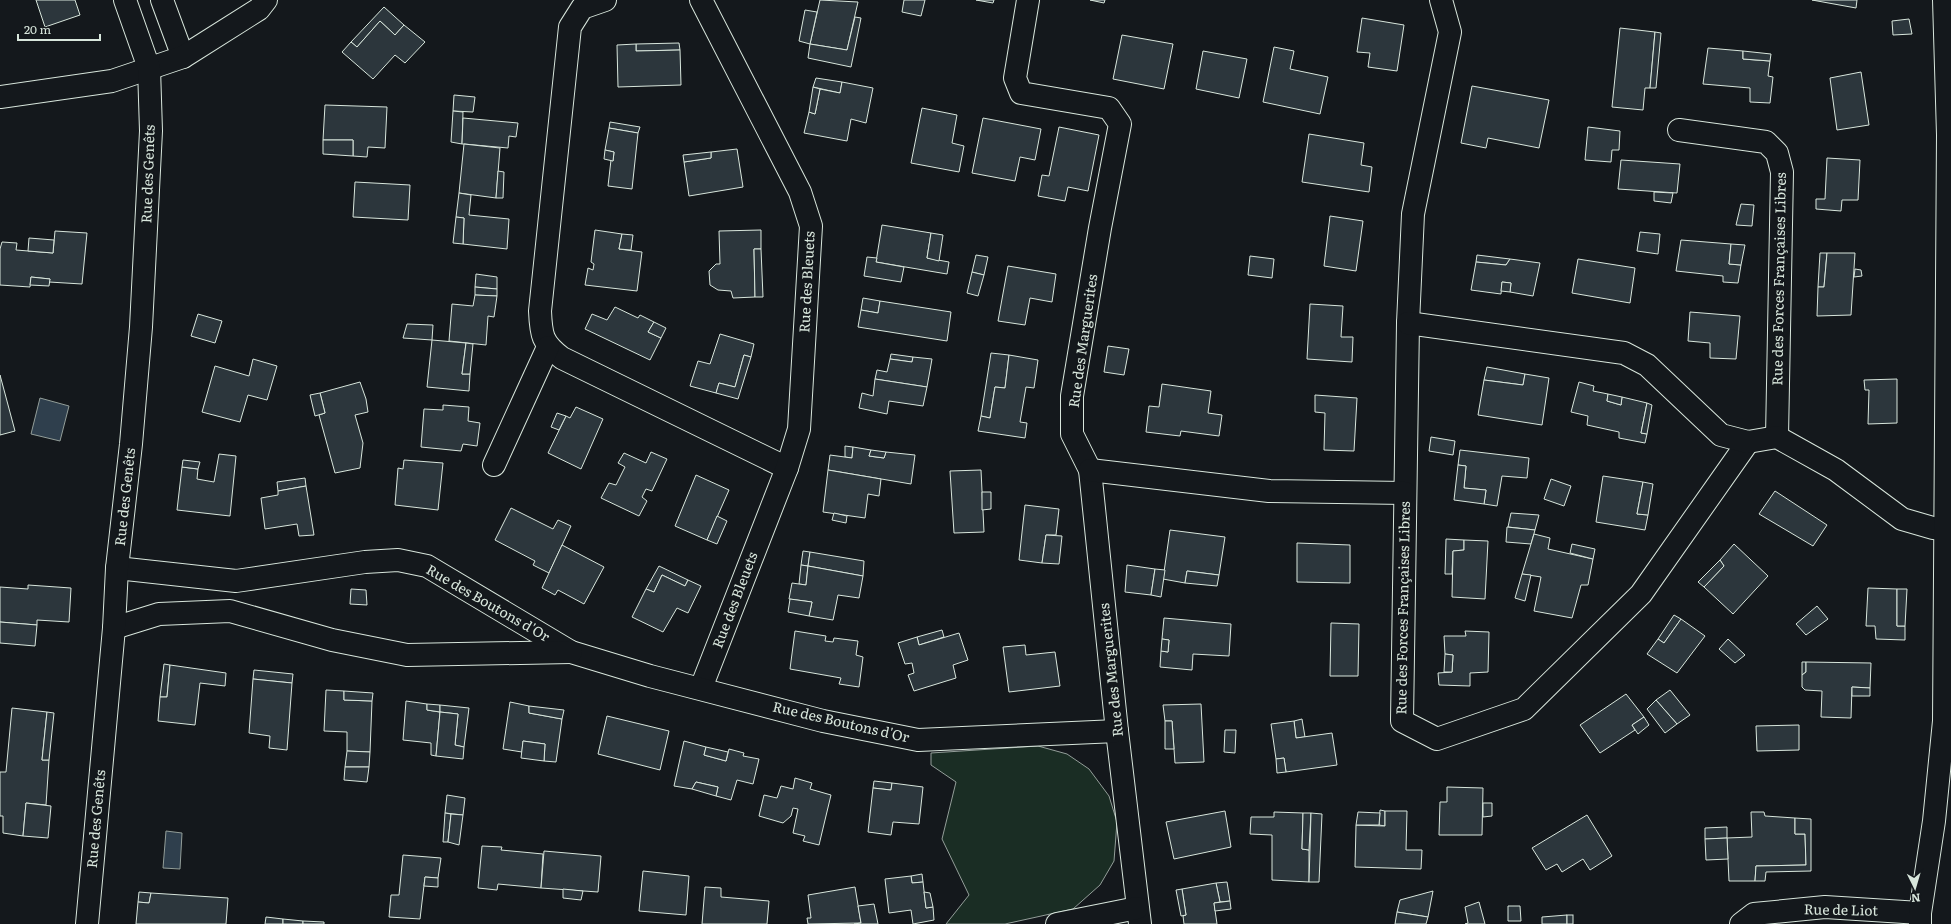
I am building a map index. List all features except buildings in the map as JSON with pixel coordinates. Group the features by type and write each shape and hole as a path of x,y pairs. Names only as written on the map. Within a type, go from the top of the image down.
{"street":[{"name":"Rue des Genêts","path":"87,924 114,628 117,568 131,444 141,327 151,131 150,68 126,0"},
{"path":"162,0 183,57"},
{"path":"0,98 112,81 183,57 259,9 266,0"},
{"path":"605,0 582,8 570,27 540,311 541,330 548,347 562,358 787,468"},
{"name":"Rue des Bleuets","path":"701,0 800,192 811,226 799,429 787,468 701,688"},
{"name":"Rue des Marguerites","path":"1028,0 1015,78 1021,93 1109,108 1120,124 1100,228 1072,396 1072,434 1090,470 1138,916"},
{"name":"Rue des Forces Françaises Libres","path":"1441,0 1450,32 1413,214 1408,323 1402,721 1437,739 1524,709 1641,594 1748,442"},
{"path":"1920,918 1934,821 1944,721 1948,518 1948,135 1944,0"},
{"name":"Rue des Forces Françaises Libres","path":"1679,130 1766,142 1777,153 1782,172 1777,437"},
{"path":"1408,323 1624,353 1647,365 1721,435 1748,442 1777,437 1836,470 1902,518 1933,528 1948,518"},
{"path":"494,465 548,347"},
{"name":"Rue des Forces Françaises Libres","path":"1090,470 1269,490 1405,493"},
{"name":"Rue des Boutons d'Or","path":"117,568 236,581 365,562 398,560 427,566 571,652 650,676 701,688 823,721 918,740 1117,731"},
{"path":"230,611 236,581"},
{"name":"Rue des Boutons d'Or","path":"114,628 159,614 230,611 332,640 407,655 571,652"},
{"name":"Rue de Liot","path":"1741,924 1754,914 1825,907 1920,918"},
{"path":"1057,924 1138,916"}],"green space":[{"path":"1038,746 1067,754 1089,769 1109,796 1117,822 1114,861 1100,885 1073,909 1005,924 946,924 969,895 942,839 956,782 931,765 931,753"}],"water":[{"path":"40,398 69,406 60,441 31,434"},
{"path":"166,831 182,833 180,869 163,868"}]}
